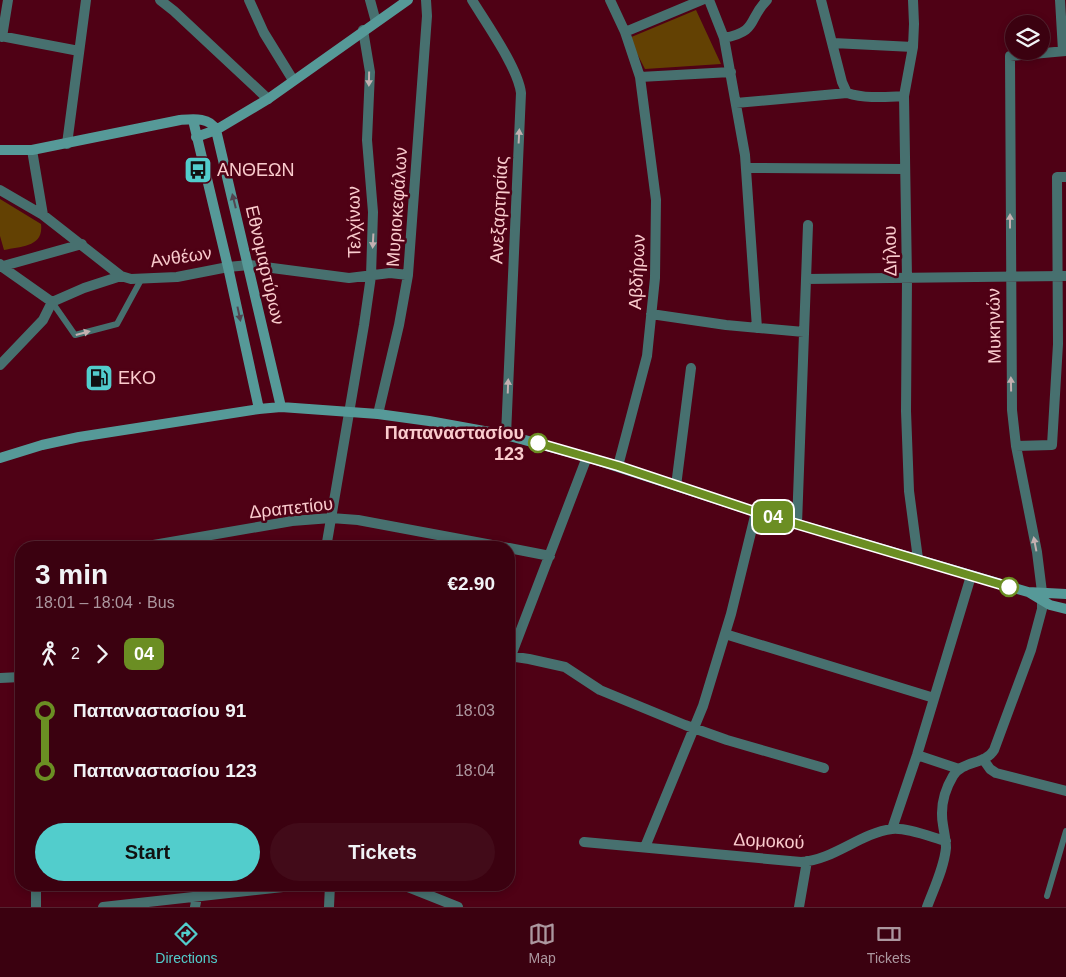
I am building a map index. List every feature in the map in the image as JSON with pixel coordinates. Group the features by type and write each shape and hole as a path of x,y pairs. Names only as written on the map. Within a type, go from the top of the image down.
{"main road":[{"path":"196,137 268,99 408,0"},
{"name":"Εθνομαρτύρων","path":"193,120 228,266 259,409"},
{"path":"0,150 32,150 174,121 207,120 215,128"},
{"name":"Εθνομαρτύρων","path":"215,128 249,265 281,407"},
{"path":"0,458 42,445 96,434 259,409 281,407 378,414 506,434 618,466 756,512 1030,593 1066,609"},
{"path":"1042,597 1066,594"}],"street":[{"path":"8,0 1,37 79,52"},
{"path":"67,144 86,0"},
{"path":"160,0 268,99"},
{"path":"249,0 264,33 293,80"},
{"path":"370,0 376,22"},
{"name":"Μυριοκεφάλων","path":"378,414 402,310 408,275 428,16 426,0"},
{"name":"Ανεξαρτησίας","path":"472,0 514,70 521,93 506,434"},
{"path":"610,0 625,32 702,0"},
{"path":"709,0 724,38 746,168 757,328"},
{"path":"724,38 744,32 767,0"},
{"path":"821,0 842,82 847,93"},
{"name":"Δήλου","path":"913,0 914,24 912,47 904,96 907,278 907,466 918,559"},
{"path":"1060,0 1064,51"},
{"name":"Τελχίνων","path":"327,541 371,276 373,212 366,140 370,72 363,30"},
{"name":"Αβδήρων","path":"618,466 647,356 655,278 656,200 640,77 625,32"},
{"path":"833,43 912,47"},
{"name":"Μυκηνών","path":"983,759 992,753 1001,732 1037,632 1042,597 1037,552 1016,446 1012,402 1010,56 1064,51"},
{"path":"640,77 731,72"},
{"path":"736,103 847,93 863,97 904,96"},
{"path":"32,150 43,215"},
{"path":"746,168 905,169"},
{"path":"1016,446 1052,445 1062,276 1057,177 1066,177"},
{"path":"0,190 43,215 121,276"},
{"path":"797,524 808,225"},
{"path":"0,265 82,244"},
{"path":"0,265 52,302"},
{"name":"Ανθέων","path":"121,276 131,279 178,277 228,266 249,265 339,278 360,278 390,273 408,275"},
{"path":"0,365 43,320 52,302 84,288 121,276"},
{"path":"806,279 1062,276"},
{"path":"650,314 804,332"},
{"path":"676,486 691,368"},
{"path":"515,645 587,457"},
{"path":"645,847 703,706 725,634 756,512"},
{"name":"Δραπετίου","path":"176,541 292,521 331,518 358,520 470,541"},
{"name":"Δραπετίου","path":"515,549 550,556"},
{"path":"946,840 892,829 917,755 972,576"},
{"path":"725,634 934,698"},
{"path":"515,659 565,667 600,690 694,729 824,768"},
{"path":"0,678 15,677"},
{"path":"917,755 959,769"},
{"path":"927,907 942,865 946,840 942,804 952,777 959,769 983,759 990,769 996,773 1066,792"},
{"name":"Δομοκού","path":"584,842 807,861 892,829"},
{"path":"799,907 807,861"},
{"path":"36,891 36,907"},
{"path":"104,907 196,902 264,891"},
{"path":"329,907 330,891"},
{"path":"418,891 458,907"}],"lane":[{"path":"52,302 74,335 117,324 142,278"},
{"path":"1047,896 1066,831"}],"shaded area":[{"path":"696,10 721,64 645,69 629,38"},
{"path":"0,199 41,224 41,232 35,241 24,246 4,250 0,236"}],"bus line":[{"name":"04","path":"538,443 618,466 756,512 1009,587"}],"place":[{"name":"ΑΝΘΕΩΝ","path":"198,170"},
{"name":"EKO","path":"99,378"},
{"name":"Παπαναστασίου 123","path":"538,443"}]}
